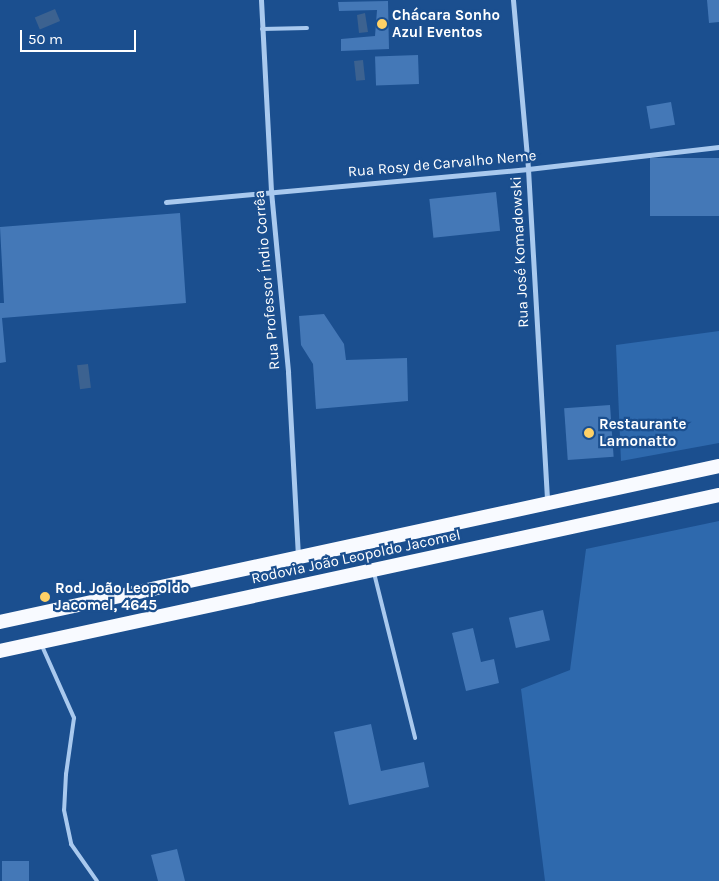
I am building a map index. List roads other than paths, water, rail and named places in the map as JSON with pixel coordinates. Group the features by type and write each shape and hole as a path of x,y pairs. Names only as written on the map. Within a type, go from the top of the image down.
{"highway":[{"name":"Rodovia João Leopoldo Jacomel","path":"0,621 719,466"},
{"name":"Rodovia João Leopoldo Jacomel","path":"0,650 719,495"}],"street":[{"name":"Rua Professor Índio Corrêa","path":"261,0 271,191 288,372 298,557"},
{"name":"Rua José Komadowski","path":"513,0 528,169 547,503"},
{"name":"Rua Rosy de Carvalho Neme","path":"166,202 528,169 719,147"}],"lane":[{"path":"262,29 307,28"},
{"path":"374,570 415,738"},
{"path":"40,642 74,718 66,774 64,810 71,844 97,881"}],"place":[{"name":"Chácara Sonho Azul Eventos","path":"382,24"},
{"name":"Restaurante Lamonatto","path":"589,433"},
{"name":"Rod. João Leopoldo Jacomel, 4645","path":"45,597"}]}
